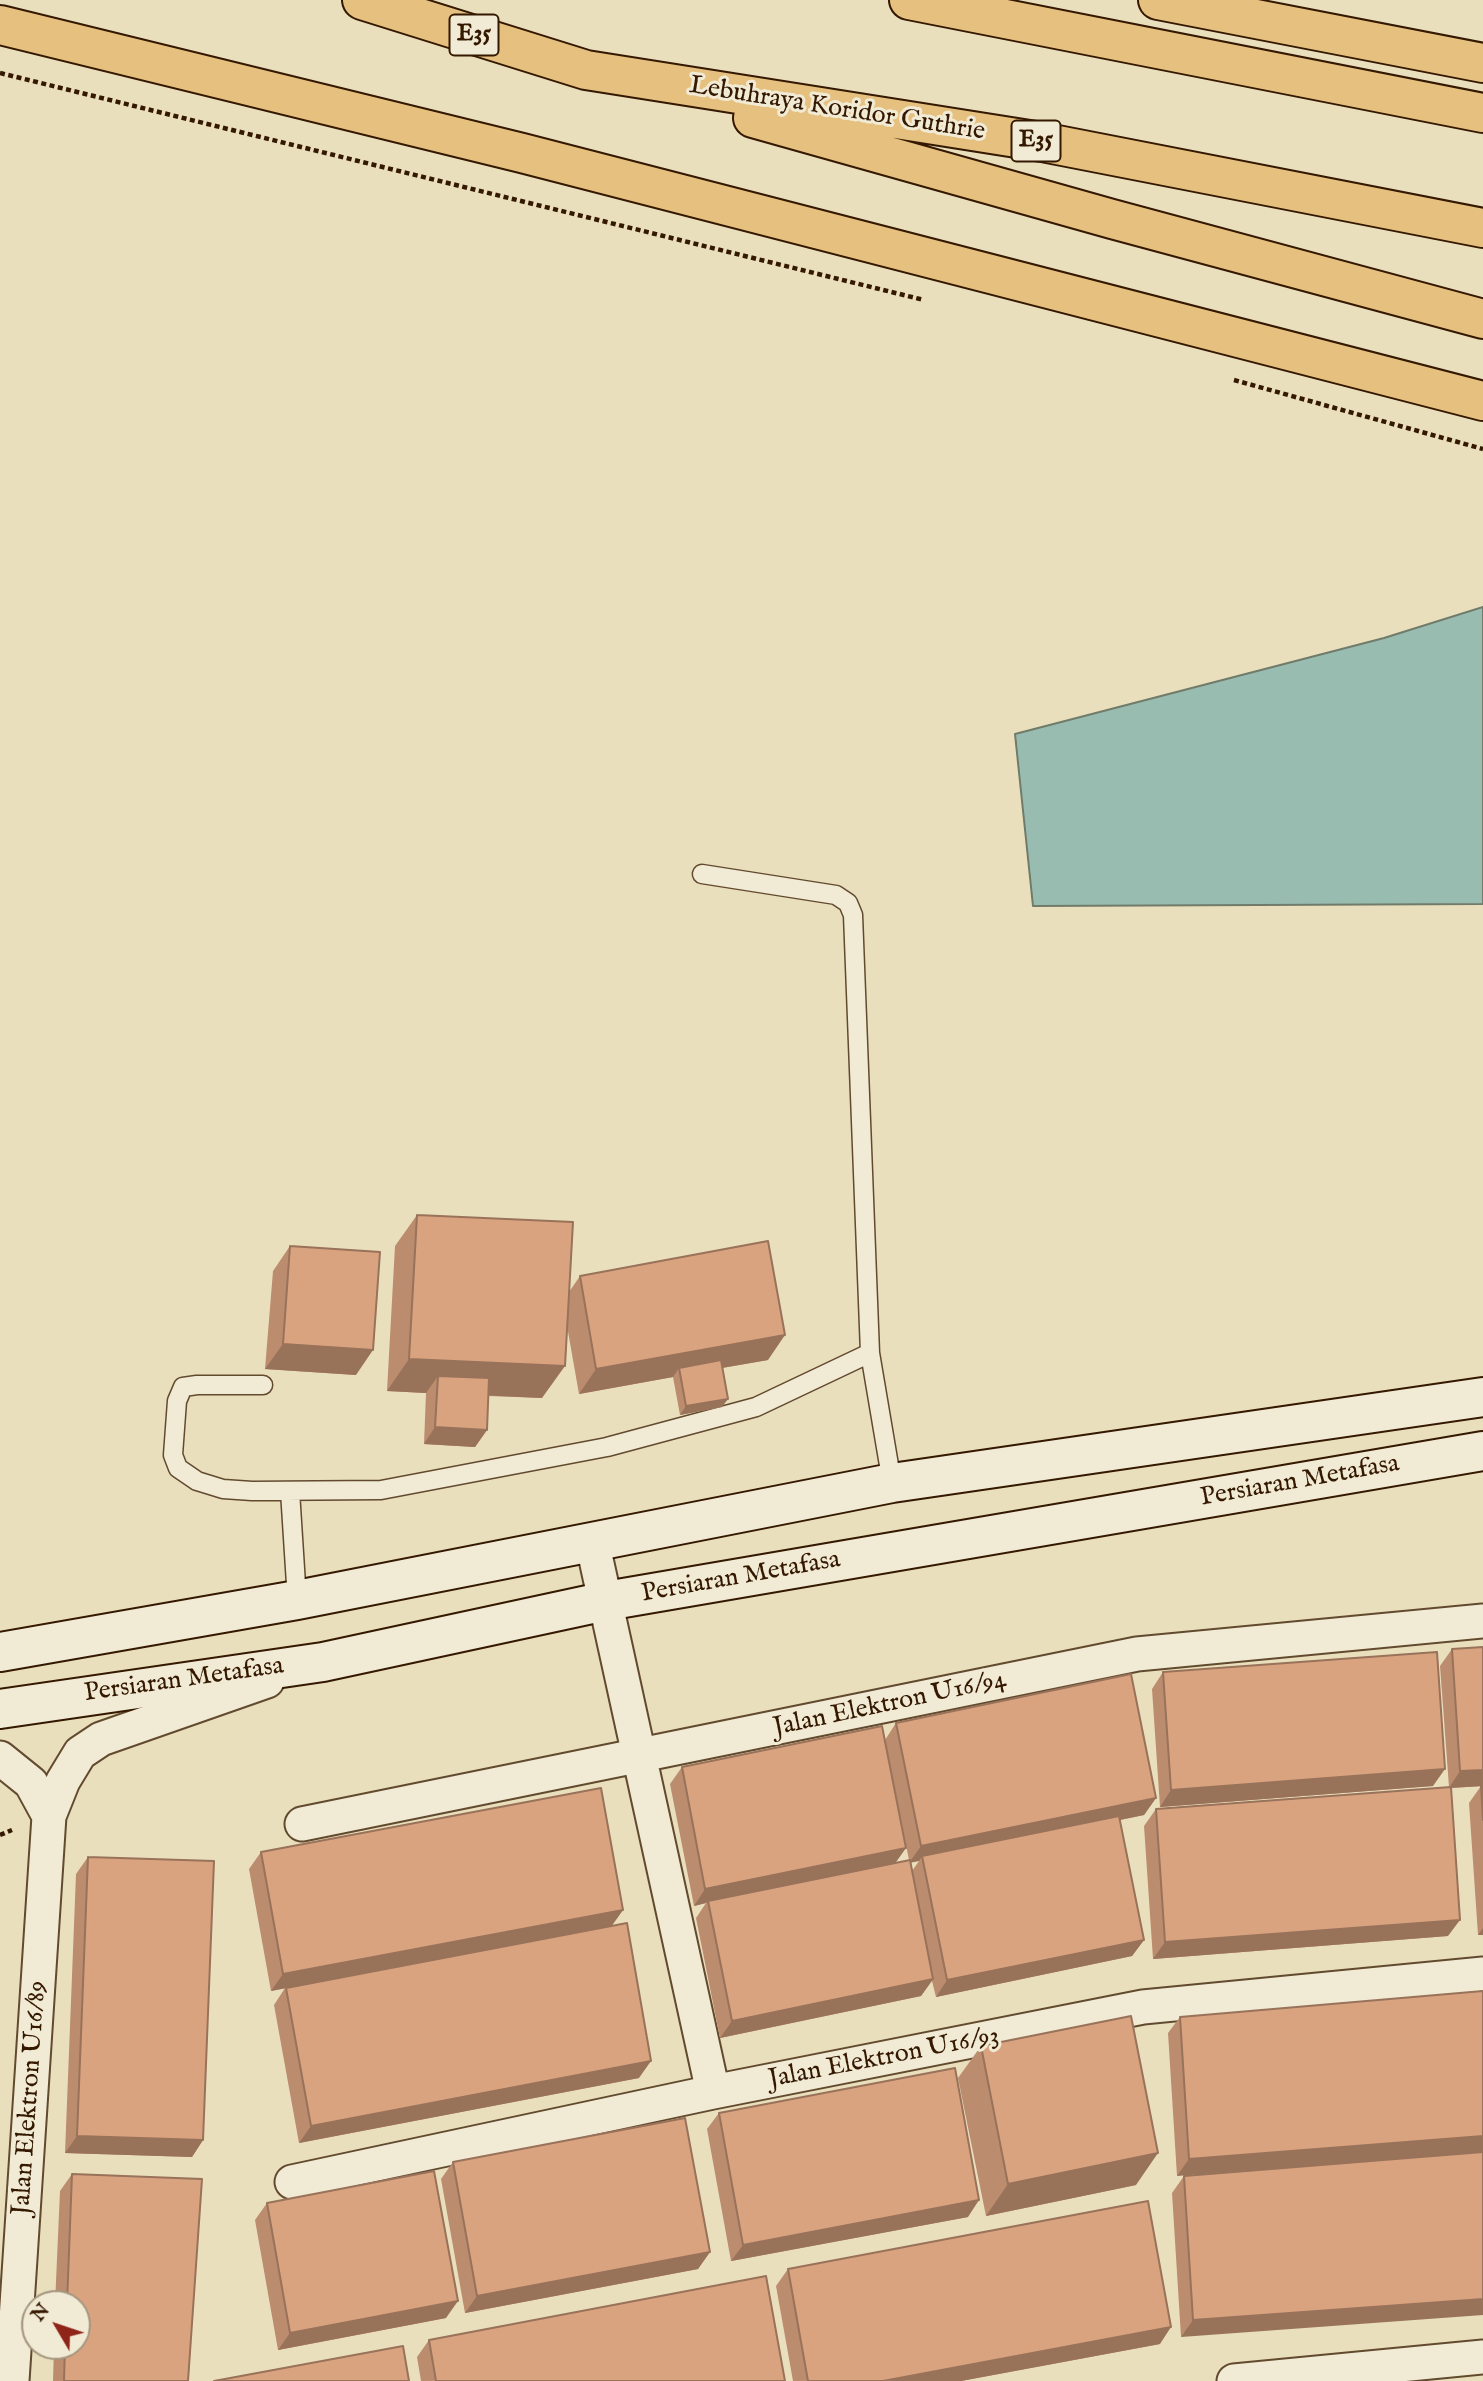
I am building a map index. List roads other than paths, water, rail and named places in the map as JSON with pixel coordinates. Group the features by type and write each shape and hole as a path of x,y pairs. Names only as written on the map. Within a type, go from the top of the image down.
{"highway":[{"name":"Lebuhraya Koridor Guthrie","path":"362,0 586,71 1042,142 1483,228"},
{"path":"909,0 1483,113"},
{"path":"1158,0 1483,63"},
{"path":"0,24 522,153 1483,401"},
{"path":"586,71 1112,219 1483,319"}],"street":[{"name":"Persiaran Metafasa","path":"0,1652 297,1600 892,1483 1483,1397"},
{"name":"Persiaran Metafasa","path":"0,1709 323,1662 606,1601 1483,1451"},
{"path":"592,1541 713,2092"},
{"name":"Jalan Elektron U16/94","path":"302,1824 1137,1654 1483,1621"},
{"path":"48,1816 80,1753 101,1739 323,1662"},
{"path":"0,1758 31,1783 48,1816"},
{"name":"Jalan Elektron U16/89","path":"12,2381 9,2290 48,1816"},
{"name":"Jalan Elektron U16/93","path":"292,2182 713,2092 1143,2007 1483,1974"},
{"path":"1234,2381 1483,2357"}],"lane":[{"path":"702,874 836,895 848,902 853,915 870,1353 892,1483"},
{"path":"263,1385 183,1387 177,1401 173,1455 178,1468 197,1482 223,1489 380,1490 607,1447 755,1407 870,1353"},
{"path":"290,1491 297,1600"}],"water":[{"path":"1483,607 1483,904 1033,906 1015,734 1384,638"}]}
